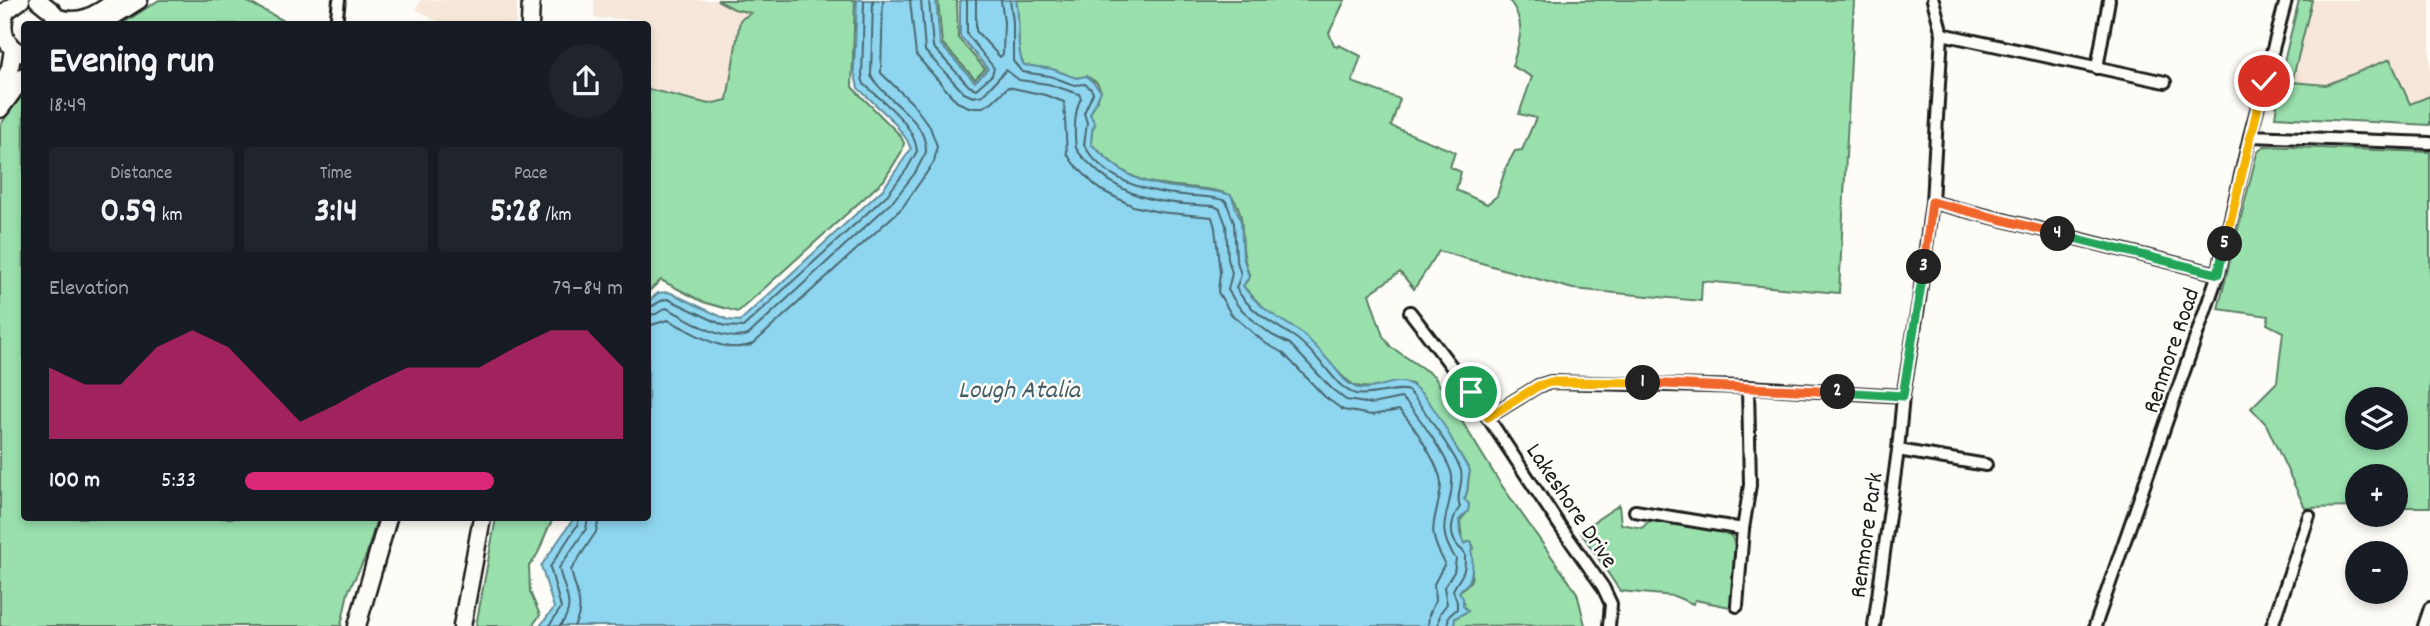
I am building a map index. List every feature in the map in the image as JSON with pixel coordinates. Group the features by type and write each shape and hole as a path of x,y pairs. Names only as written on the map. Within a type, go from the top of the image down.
{"main road":[{"path":"38,0 65,20 82,21 117,0"},
{"path":"106,21 139,0"},
{"path":"530,21 531,0"},
{"path":"0,90 10,68 12,48 2,30 8,8"},
{"path":"0,109 21,80"},
{"path":"357,626 387,521"},
{"path":"462,626 481,521"}],"street":[{"path":"336,21 339,0"},
{"name":"Renmore Park","path":"1874,626 1903,396 1932,202 1942,34 1933,0"},
{"path":"2097,68 2109,0"},
{"name":"Renmore Road","path":"2095,626 2218,274 2250,136 2286,0"},
{"path":"1942,34 2165,82"},
{"path":"2250,136 2430,143"},
{"path":"1932,202 2218,274"},
{"name":"Lakeshore Drive","path":"1410,312 1488,417 1603,587 1611,604 1609,626"},
{"path":"1488,417 1538,386 1551,382 1748,387 1903,396"},
{"path":"1737,606 1743,529 1751,485 1748,387"},
{"name":"Renmore Park","path":"1898,450 1986,465"},
{"path":"1635,511 1743,529"},
{"path":"2272,626 2309,516"},
{"path":"2424,626 2430,608"}],"shaded area":[{"path":"421,0 517,0 516,21 437,21 416,9"},
{"path":"594,0 754,0 752,12 739,20 727,100 709,104 651,90 651,21 594,18"},
{"path":"2299,0 2430,0 2430,125 2275,117 2282,70"}],"green space":[{"path":"159,0 244,0 284,21 127,21"},
{"path":"717,0 855,0 852,87 900,135 904,143 884,180 738,312 703,302 661,280 651,289 651,90 709,104 727,100 740,20 751,13 734,9"},
{"path":"938,0 957,0 958,38 985,69 975,79 942,43"},
{"path":"1016,0 1345,0 1329,33 1334,45 1361,56 1352,82 1400,99 1391,126 1455,152 1450,167 1461,172 1456,190 1487,204 1497,196 1506,167 1515,151 1522,150 1536,118 1519,114 1532,77 1512,66 1520,24 1515,8 1509,0 1854,0 1839,293 1702,281 1701,301 1573,289 1439,251 1414,289 1400,272 1369,294 1383,336 1391,347 1434,376 1498,480 1577,593 1585,625 1454,626 1455,618 1468,611 1463,606 1459,592 1470,582 1472,576 1471,550 1474,548 1471,541 1462,541 1460,521 1468,511 1469,504 1464,500 1470,471 1430,404 1412,384 1401,382 1371,388 1355,386 1299,331 1266,311 1243,286 1250,277 1244,256 1241,218 1233,198 1217,191 1139,179 1119,168 1091,144 1095,124 1090,114 1101,91 1097,83 1087,76 1076,78 1052,69 1024,65 1020,52"},
{"path":"2299,0 2312,0 2292,82 2326,85 2390,59 2410,104 2430,96 2430,125 2275,117 2282,70"},
{"path":"21,97 21,521 376,521 366,556 348,592 341,626 0,626 0,126"},
{"path":"2264,146 2430,152 2430,507 2408,507 2408,464 2345,464 2345,507 2305,508 2266,424 2251,408 2277,382 2283,332 2267,324 2269,316 2218,309 2257,153"},
{"path":"1619,505 1621,524 1642,528 1651,519 1723,531 1732,537 1737,551 1730,607 1695,600 1693,604 1674,596 1620,591 1580,531"},
{"path":"495,521 552,521 529,566 530,592 540,615 532,626 476,626"}],"water":[{"name":"Lough Atalia","path":"857,0 936,0 940,44 975,82 988,69 960,36 960,0 1016,0 1020,52 1024,65 1052,69 1076,78 1087,76 1101,91 1090,114 1095,124 1091,144 1112,163 1142,180 1153,184 1231,195 1241,222 1243,257 1249,277 1243,286 1255,300 1305,336 1351,385 1370,388 1406,383 1413,386 1430,403 1470,471 1464,499 1469,504 1468,511 1459,520 1464,544 1471,541 1473,548 1471,577 1459,592 1463,598 1463,606 1468,611 1455,618 1454,626 540,626 554,608 541,566 572,521 651,521 651,299 658,293 669,292 728,320 740,321 883,189 911,149 893,121 858,88 854,71"}],"route":[{"path":"1471,392 1488,417 1538,386 1570,381 1903,396 1932,202 2218,274 2264,81"}]}
